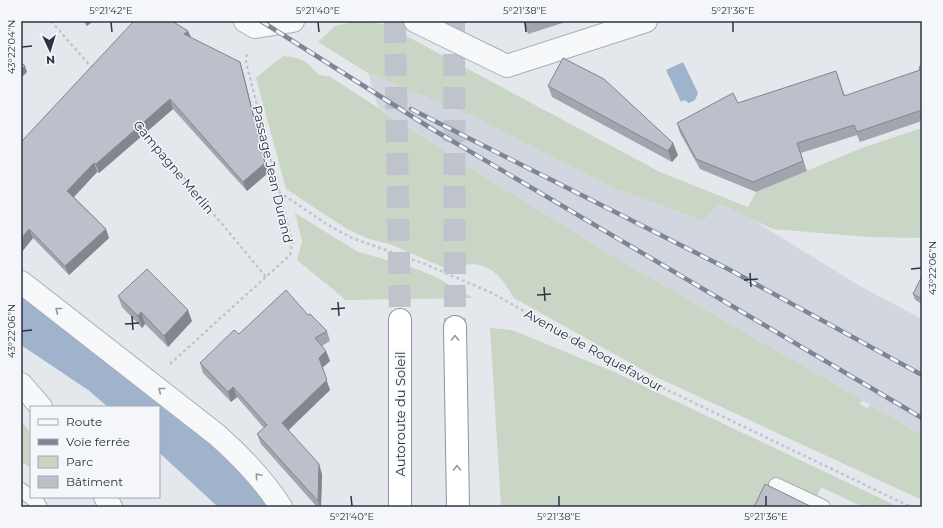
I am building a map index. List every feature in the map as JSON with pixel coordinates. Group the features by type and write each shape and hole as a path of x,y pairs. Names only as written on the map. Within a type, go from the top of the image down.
{"highway":[{"name":"Autoroute du Soleil","path":"400,320 400,507"},
{"path":"455,326 458,507"}],"street":[{"path":"250,24 293,21"},
{"path":"415,21 507,66 646,21"},
{"path":"21,282 151,382 242,456 281,507"},
{"path":"21,384 40,406"},
{"path":"106,498 111,507"}],"lane":[{"path":"776,485 823,507"},
{"path":"21,490 30,497"},
{"path":"32,498 40,507"}],"path":[{"path":"50,21 95,72"},
{"name":"Passage Jean Durand","path":"151,382 290,255 292,242 246,62 250,24"},
{"name":"Campagne Merlin","path":"140,126 266,277"},
{"name":"Avenue de Roquefavour","path":"279,192 328,225 352,238 425,264 492,293 634,374 911,507"}],"shaded area":[{"path":"368,73 476,118 614,188 703,221 718,204 750,218 858,285 922,319 922,435 616,258 485,177 378,107"}],"green space":[{"path":"356,21 384,24 660,172 748,207 756,192 862,148 922,128 922,238 868,237 773,229 719,204 703,221 614,188 476,118 368,73 318,42 335,26"},
{"path":"283,56 300,59 311,66 318,74 329,76 485,177 616,258 862,400 860,404 867,408 870,405 922,435 922,500 652,375 514,298 495,272 487,268 470,264 447,269 392,245 369,239 347,229 286,189 256,78"},
{"path":"295,213 358,252 405,265 434,276 473,298 346,300 297,260 302,241"},
{"path":"490,328 512,330 612,371 899,507 863,507 821,487 813,507 501,507"},
{"path":"21,420 30,433 30,467 21,462"}],"water":[{"path":"683,62 698,93 695,100 689,103 684,100 681,102 666,70"}],"building":[{"path":"134,21 172,21 188,31 184,34 240,62 265,163 243,182 170,99 96,164 94,163 67,191 106,229 65,266 29,229 21,239 21,142"},
{"path":"563,58 604,79 673,143 668,151 548,86"},
{"path":"21,62 25,66 21,70"},
{"path":"922,66 922,110 857,132 854,125 797,143 803,161 753,182 696,159 677,123 733,93 738,103 836,71 844,96 920,70 919,67"},
{"path":"147,269 188,310 164,336 141,312 138,316 118,296"},
{"path":"922,276 922,299 913,294"},
{"path":"286,290 308,315 310,314 327,331 315,338 326,351 319,358 327,380 282,423 319,464 318,501 257,434 267,425 233,387 228,392 200,363 234,330 239,334"},
{"path":"765,484 812,507 754,507"}],"waterway":[{"path":"21,312 106,369 149,406"},
{"path":"160,416 250,499 256,507"}],"tunnel":[{"path":"395,21 400,320"},
{"path":"454,21 455,327"}],"railway":[{"path":"261,21 432,129 922,418"},
{"path":"411,109 730,270 922,375"}]}
